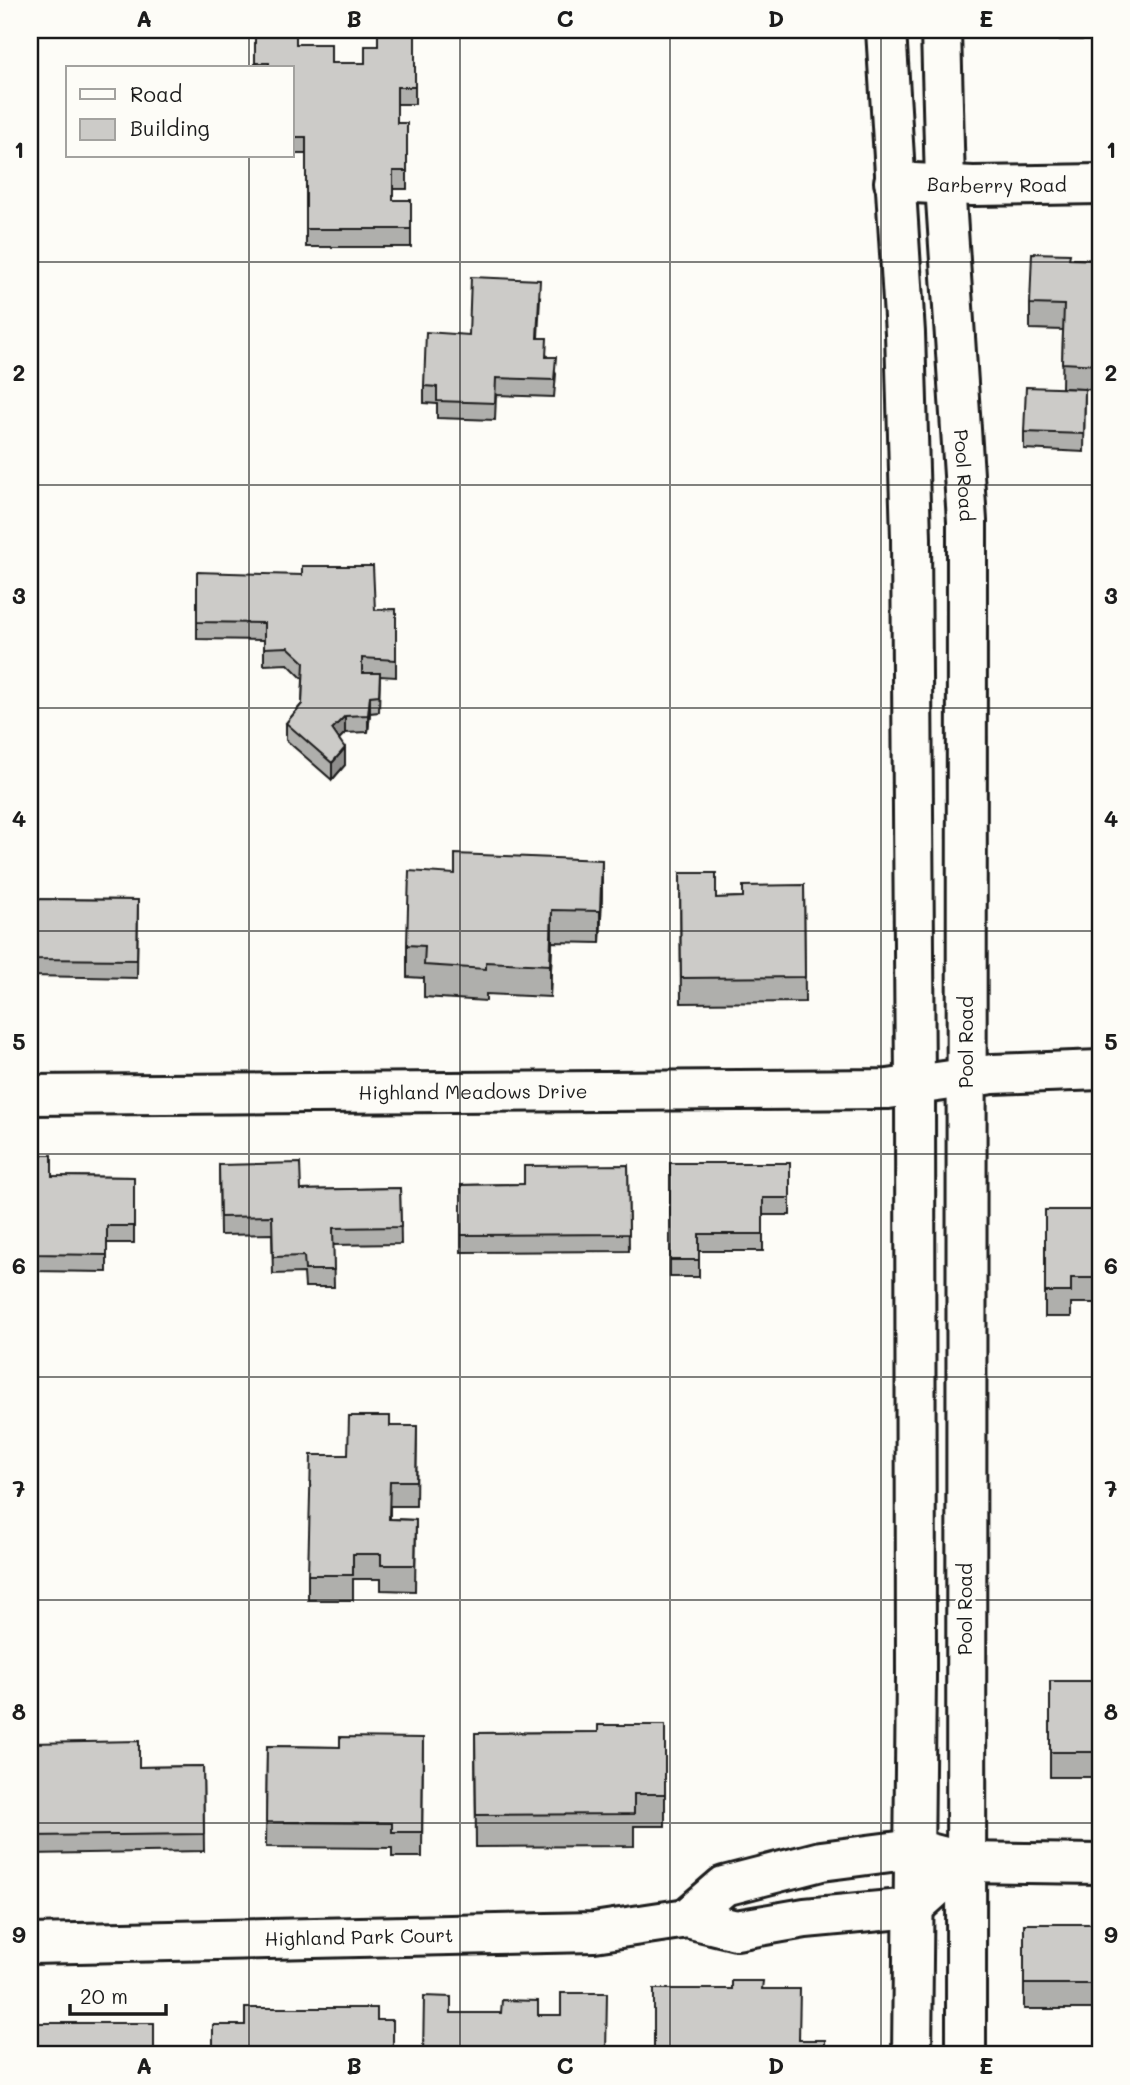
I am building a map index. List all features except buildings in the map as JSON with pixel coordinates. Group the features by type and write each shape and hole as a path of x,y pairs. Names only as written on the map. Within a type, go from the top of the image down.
{"main road":[{"path":"886,30 905,333 910,499 915,1085 912,2055"},
{"name":"Pool Road","path":"942,30 946,184 967,521 964,1862 966,2055"},
{"name":"Barberry Road","path":"894,182 1100,184"},
{"name":"Highland Meadows Drive","path":"30,1094 887,1089 966,1077 1046,1070 1100,1070"},
{"path":"687,1919 724,1886 821,1861 914,1849 964,1862 1100,1864"},
{"path":"913,1908 964,1862"},
{"path":"766,1874 780,1922"},
{"name":"Highland Park Court","path":"30,1944 594,1932 687,1919 736,1930 780,1922 913,1908"}]}
